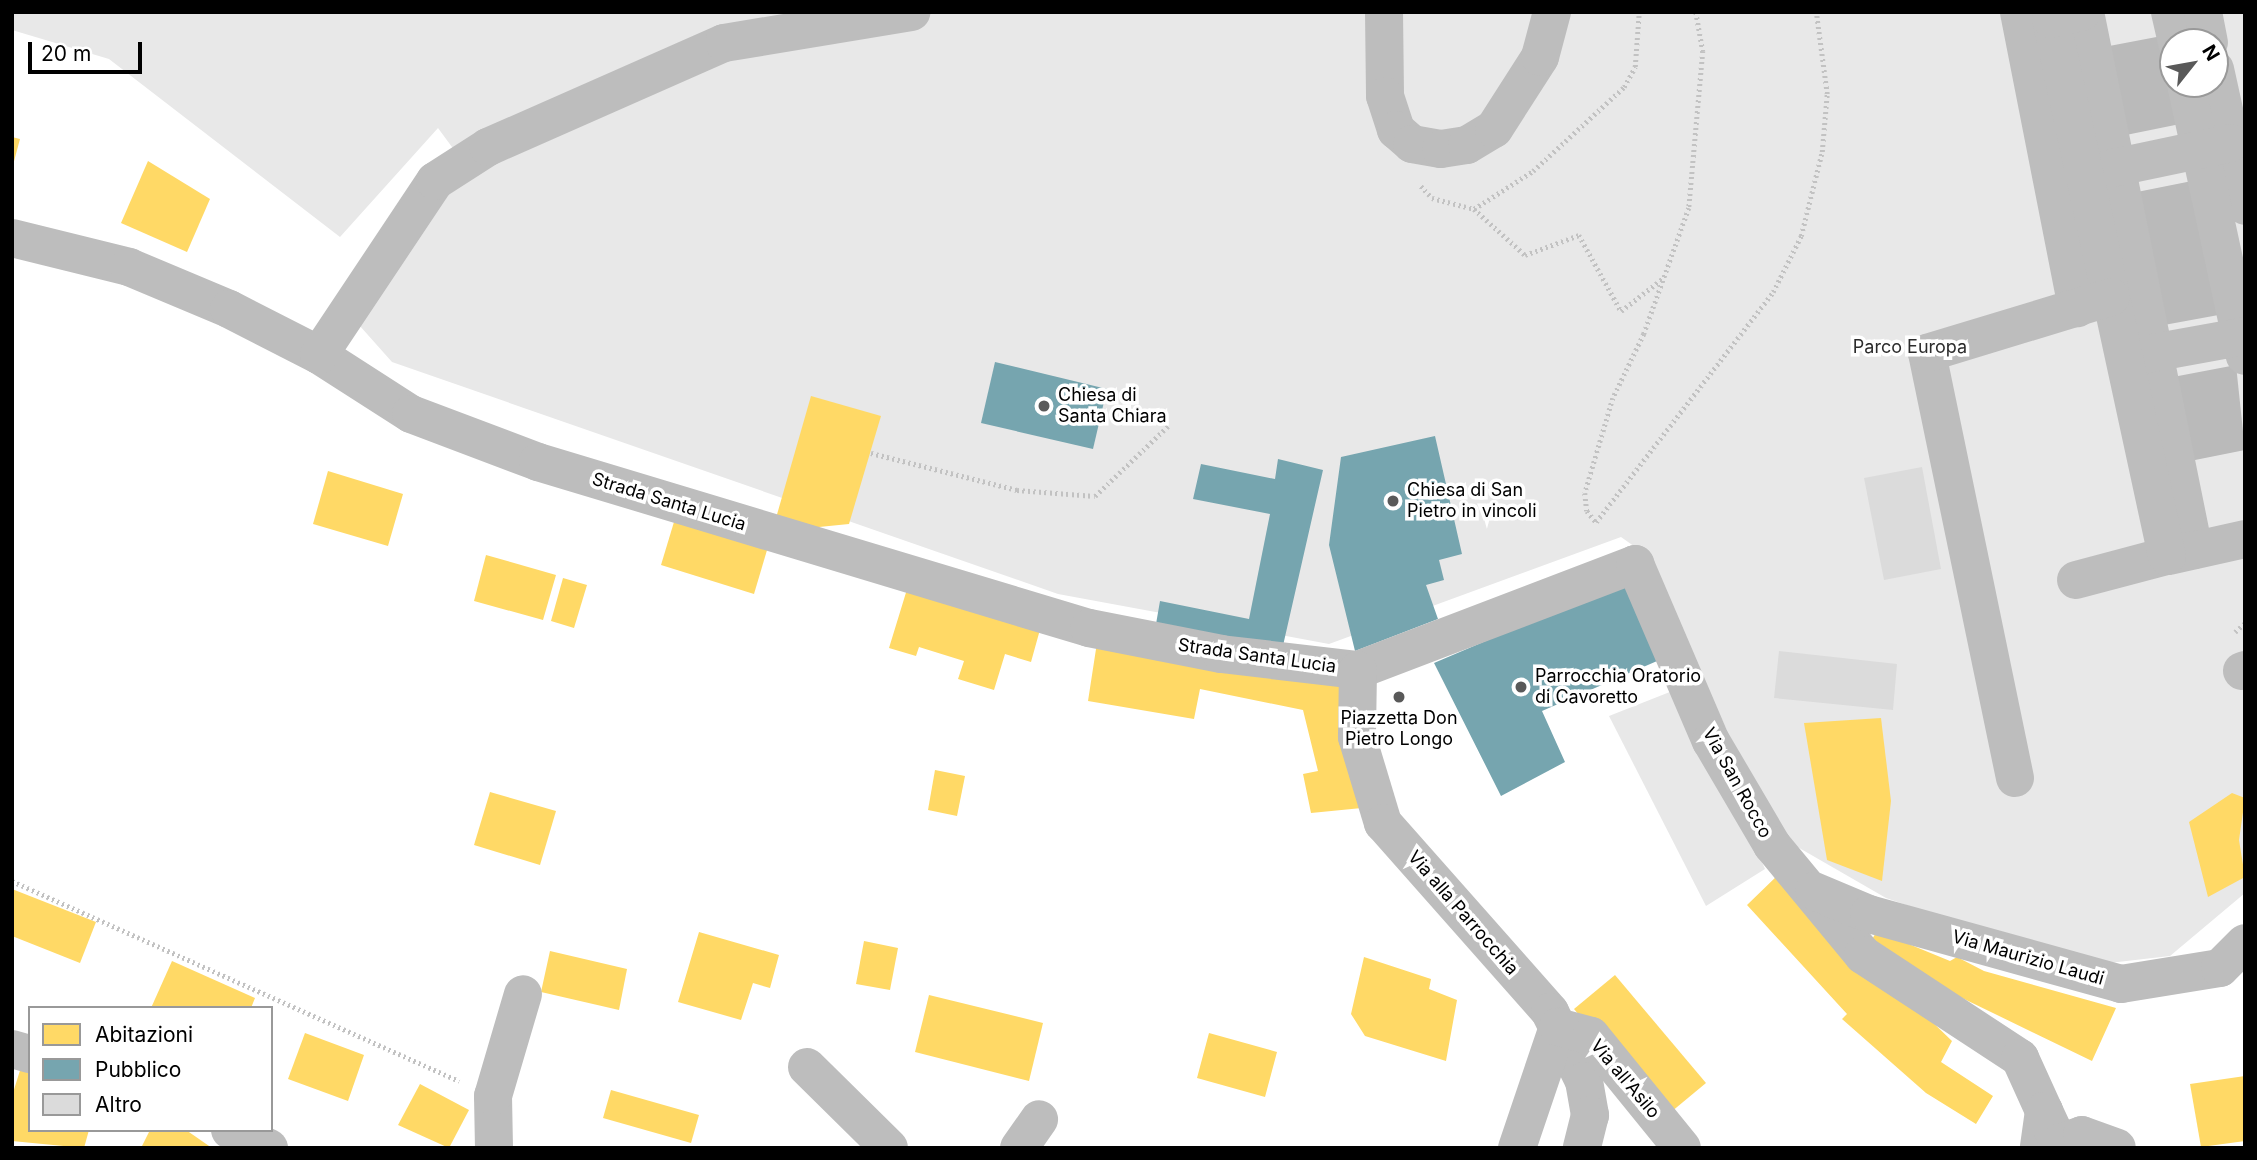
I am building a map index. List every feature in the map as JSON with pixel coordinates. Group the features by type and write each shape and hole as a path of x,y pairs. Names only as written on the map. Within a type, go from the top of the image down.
{"street":[{"path":"319,355 435,181 488,147 724,43 911,12"},
{"path":"1384,12 1385,96 1396,130 1412,145 1441,149 1467,145 1494,129 1540,57 1552,12"},
{"path":"2051,17 2099,171 2180,553"},
{"path":"2051,17 2094,302 2139,356"},
{"path":"2193,98 2245,206"},
{"path":"2139,356 2244,343 2216,146 2215,98"},
{"path":"2099,171 2216,146"},
{"path":"2094,302 2099,171"},
{"name":"Strada Santa Lucia","path":"12,238 129,267 319,355 411,414 462,434 906,575 1089,628 1221,654 1358,670"},
{"path":"12,246 50,247"},
{"path":"2015,778 1927,353 2094,302"},
{"path":"2076,580 2180,553 2244,542"},
{"name":"Via San Rocco","path":"1358,670 1635,564 1712,741 1772,845 1864,955 2020,1058 2042,1129 2059,1143 2082,1135 2118,1148"},
{"name":"Via alla Parrocchia","path":"1358,670 1357,737 1383,823 1558,1027 1584,1082 1590,1115 1582,1148"},
{"name":"Via Maurizio Laudi","path":"1808,888 1869,914 2121,984 2220,968 2245,943"},
{"path":"494,1148 493,1096 523,994"},
{"path":"1517,1148 1558,1027"},
{"name":"Via all'Asilo","path":"1558,1027 1591,1036 1682,1148"},
{"path":"807,1068 889,1148"},
{"path":"234,1132 270,1148"}],"path":[{"path":"1696,12 1703,62 1689,208 1664,277 1613,397 1585,493 1587,511 1596,522 1773,292 1801,236 1822,152 1827,94 1816,12"},
{"path":"1474,209 1525,255 1579,235 1620,311 1664,277"},
{"path":"871,453 1017,490 1095,496 1170,424"},
{"path":"12,881 493,1096"}],"green space":[{"name":"Parco Europa","path":"12,12 2245,12 2245,893 2170,956 2083,966 1886,898 1775,834 1645,554 1621,537 1329,644 1058,594 392,362 343,307 463,162 438,128 340,237 109,59 12,30"},
{"path":"1685,686 1765,869 1706,906 1609,716"}],"shaded area":[{"path":"2159,37 2159,98 2180,98 2185,123 2121,136 2104,47"},
{"path":"2197,180 2224,314 2164,325 2137,192"},
{"path":"2236,365 2245,450 2190,461 2173,377"}],"building: Abitazioni":[{"path":"12,137 20,139 13,165 12,165"},
{"path":"148,161 210,199 187,252 121,223"},
{"path":"811,396 881,416 849,524 809,528 776,518"},
{"path":"328,471 403,494 388,546 313,524"},
{"path":"677,512 770,540 754,594 661,565"},
{"path":"486,555 556,575 543,620 474,601"},
{"path":"563,578 587,585 574,628 551,621"},
{"path":"908,586 1041,626 1031,662 1005,654 994,690 958,679 964,661 919,647 916,656 889,648"},
{"path":"1098,636 1337,671 1372,807 1311,813 1303,774 1318,771 1303,710 1200,689 1194,719 1088,701"},
{"path":"1881,718 1891,801 1882,881 1827,860 1804,723"},
{"path":"935,770 965,776 957,816 928,810"},
{"path":"490,792 556,811 540,865 474,845"},
{"path":"2232,793 2245,798 2239,840 2245,877 2208,897 2189,822"},
{"path":"1779,874 1952,1041 1941,1062 1993,1096 1976,1124 1926,1093 1842,1019 1847,1014 1747,905"},
{"path":"12,889 96,922 80,963 12,936"},
{"path":"1877,931 1950,961 1957,957 1984,971 2116,1008 2092,1061 1865,951"},
{"path":"699,932 779,955 770,988 753,983 741,1020 678,1002"},
{"path":"864,941 898,948 890,990 856,984"},
{"path":"550,951 627,969 619,1010 541,992"},
{"path":"1364,957 1431,979 1429,989 1457,1000 1446,1061 1365,1036 1351,1014"},
{"path":"172,961 255,998 252,1006 152,1006"},
{"path":"1615,975 1706,1083 1665,1117 1574,1009"},
{"path":"929,995 1043,1023 1029,1081 915,1052"},
{"path":"305,1033 364,1055 348,1101 288,1079"},
{"path":"1209,1033 1277,1052 1265,1097 1197,1078"},
{"path":"22,1064 28,1066 28,1132 88,1132 84,1148 12,1141 12,1096"},
{"path":"2245,1076 2245,1141 2201,1147 2190,1084"},
{"path":"420,1084 469,1110 449,1148 398,1125"},
{"path":"611,1090 699,1115 691,1143 603,1118"},
{"path":"149,1132 189,1132 212,1148 141,1148"}],"building: Pubblico":[{"name":"Chiesa di Santa Chiara","path":"995,362 1107,389 1093,449 981,423"},
{"name":"Chiesa di San Pietro in vincoli","path":"1435,436 1462,554 1439,560 1444,580 1426,585 1438,619 1355,651 1329,545 1341,457"},
{"path":"1278,459 1323,470 1282,650 1156,624 1160,601 1249,619 1270,514 1193,499 1201,464 1275,479"},
{"name":"Parrocchia Oratorio di Cavoretto","path":"1631,579 1664,658 1542,711 1565,762 1501,796 1434,663"}],"building: Altro":[{"path":"1922,467 1941,569 1884,580 1864,478"},
{"path":"1779,651 1897,664 1893,710 1774,698"}],"place":[{"name":"Chiesa di Santa Chiara","path":"1044,406"},
{"name":"Chiesa di San Pietro in vincoli","path":"1393,501"},
{"name":"Parrocchia Oratorio di Cavoretto","path":"1521,687"},
{"name":"Piazzetta Don Pietro Longo","path":"1399,697"}]}
